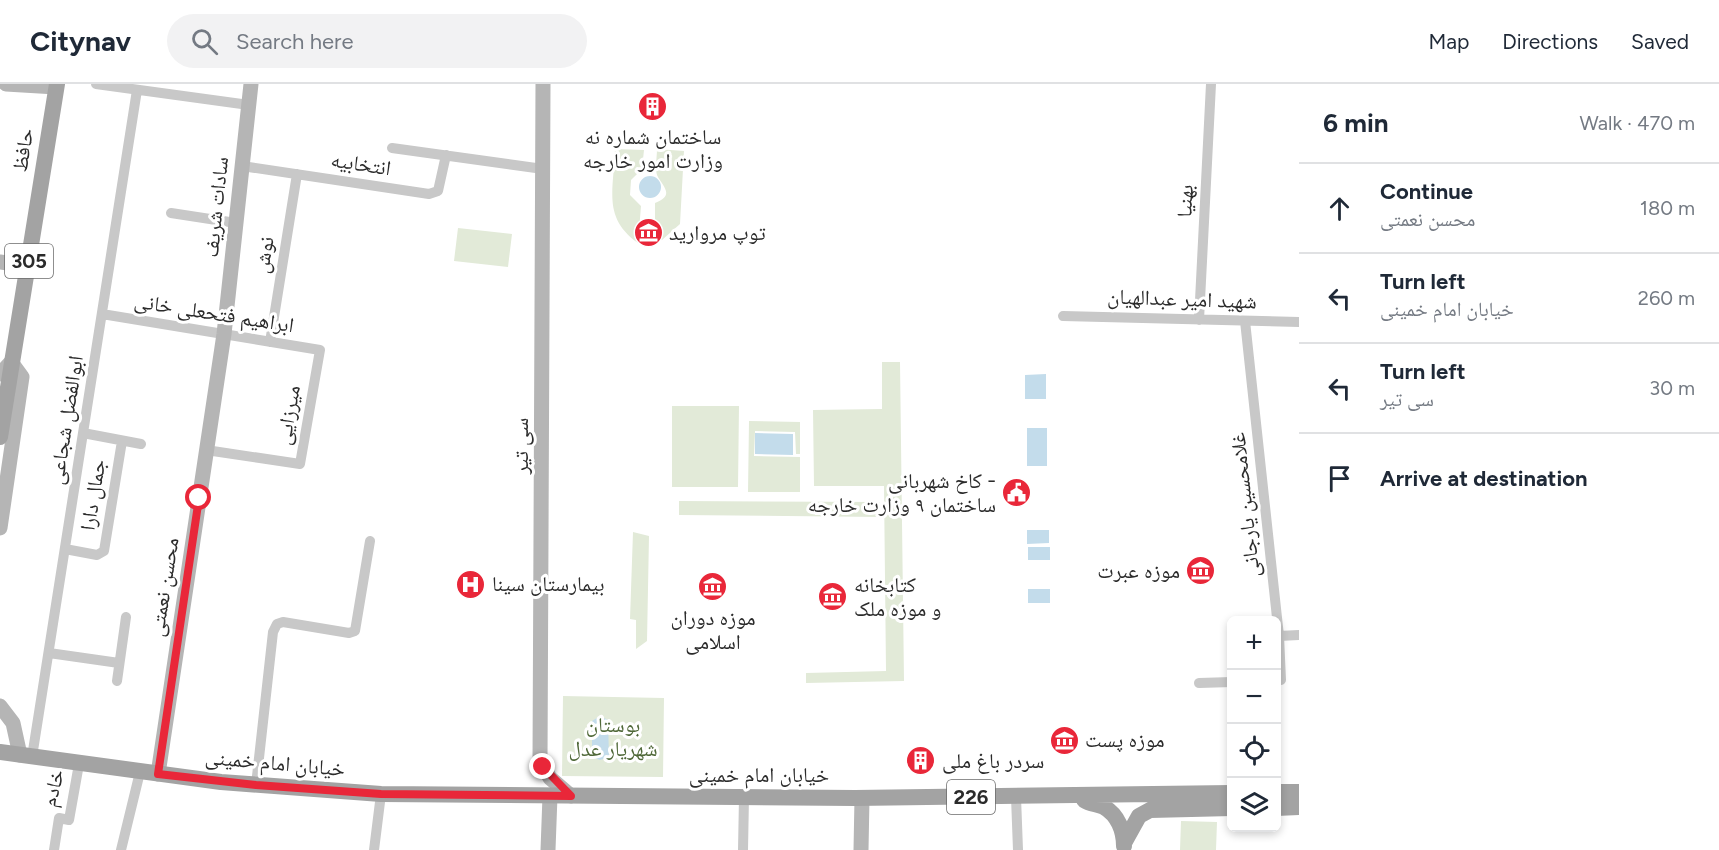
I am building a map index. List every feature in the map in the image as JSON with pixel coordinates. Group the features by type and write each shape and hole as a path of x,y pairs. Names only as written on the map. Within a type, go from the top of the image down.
{"main road":[{"name":"حافظ","path":"0,437 6,368 28,266 56,86"},
{"name":"خیابان امام خمینی","path":"0,752 140,772 256,785 381,794 858,798 1227,793"},
{"path":"1080,796 1113,814 1120,824 1124,846"},
{"path":"1281,808 1299,807"},
{"path":"1124,846 1139,816 1150,810 1227,808"}],"street":[{"path":"6,84 56,86"},
{"path":"96,84 249,105"},
{"name":"سادات شریف","path":"224,334 251,84"},
{"name":"سی تیر","path":"543,84 540,761 550,778 571,796"},
{"name":"بهنیا","path":"1199,320 1210,84"},
{"name":"ابوالفضل شجاعی","path":"26,756 49,653 138,90"},
{"path":"392,148 543,169"},
{"name":"انتخابیه","path":"242,166 429,194 438,191 446,155"},
{"name":"نوش","path":"270,342 297,174"},
{"path":"171,213 236,223"},
{"path":"0,262 28,266"},
{"name":"ابراهیم فتحعلی خانی","path":"102,314 320,350"},
{"name":"شهید امیر عبدالهیان","path":"1063,316 1299,322"},
{"name":"غلامحسین یارجانی","path":"1245,321 1277,616"},
{"name":"محسن نعمتی","path":"158,774 224,334"},
{"name":"میرزایی","path":"206,450 300,464 320,350"},
{"name":"305","path":"0,528 22,378 6,368"},
{"path":"83,434 141,444"},
{"name":"جمال دارا","path":"65,549 98,555 104,551 122,441"},
{"path":"256,785 273,632 277,624 283,622 349,633 355,631 370,541"},
{"path":"117,681 126,617"},
{"path":"1281,636 1299,634"},
{"path":"49,653 120,663"},
{"path":"1199,683 1227,682"},
{"path":"0,706 13,723 26,756"},
{"name":"خادم","path":"54,850 59,818 69,820 79,764"},
{"path":"121,850 140,772"},
{"path":"374,850 381,794"},
{"path":"548,850 550,796"},
{"path":"743,850 744,797"},
{"path":"1016,797 1018,850"},
{"path":"853,850 858,798"},
{"path":"858,798 861,850"}],"green space":[{"path":"615,149 644,150 642,169 631,180 630,195 641,206 638,243 619,223 615,213 612,190"},
{"path":"657,149 684,151 680,224 662,240 655,241 655,203 666,194 657,175"},
{"path":"458,228 512,234 508,267 454,261"},
{"path":"882,362 900,362 904,681 806,683 806,673 886,671 884,486 814,486 813,410 882,409"},
{"path":"672,406 739,406 738,487 672,487"},
{"path":"749,421 800,422 800,454 796,454 795,432 755,431 754,456 800,457 800,492 748,492"},
{"path":"679,501 880,502 880,517 679,515"},
{"path":"633,532 649,536 647,641 636,649 636,620 630,619"},
{"name":"بوستان شهریار عدل","path":"563,696 664,698 663,777 562,776"},
{"path":"1181,821 1217,822 1216,850 1180,850"}],"water":[{"path":"650,176 660,183 661,187 654,197 650,198 640,191 639,187 646,177"},
{"path":"1046,374 1046,399 1025,399 1025,375"},
{"path":"1027,428 1047,428 1047,466 1027,466"},
{"path":"755,433 793,434 793,455 755,454"},
{"path":"1027,530 1049,530 1049,543 1027,544"},
{"path":"1028,547 1050,547 1050,560 1028,560"},
{"path":"1028,589 1050,589 1050,603 1028,603"},
{"path":"600,716 608,720 609,757 600,760 592,757 592,721"}],"place":[{"name":"ساختمان شماره نه وزارت امور خارجه","path":"653,106"},
{"name":"توپ مروارید","path":"648,233"},
{"name":"کاخ شهربانی - ساختمان ۹ وزارت خارجه","path":"1017,493"},
{"name":"موزه عبرت","path":"1201,571"},
{"name":"بیمارستان سینا","path":"471,584"},
{"name":"موزه دوران اسلامی","path":"713,587"},
{"name":"کتابخانه و موزه ملک","path":"833,597"},
{"name":"موزه پست","path":"1064,740"},
{"name":"سردر باغ ملی","path":"921,761"}],"route":[{"path":"199,498 158,774 256,785 381,794 571,796 550,778 543,767"}]}
